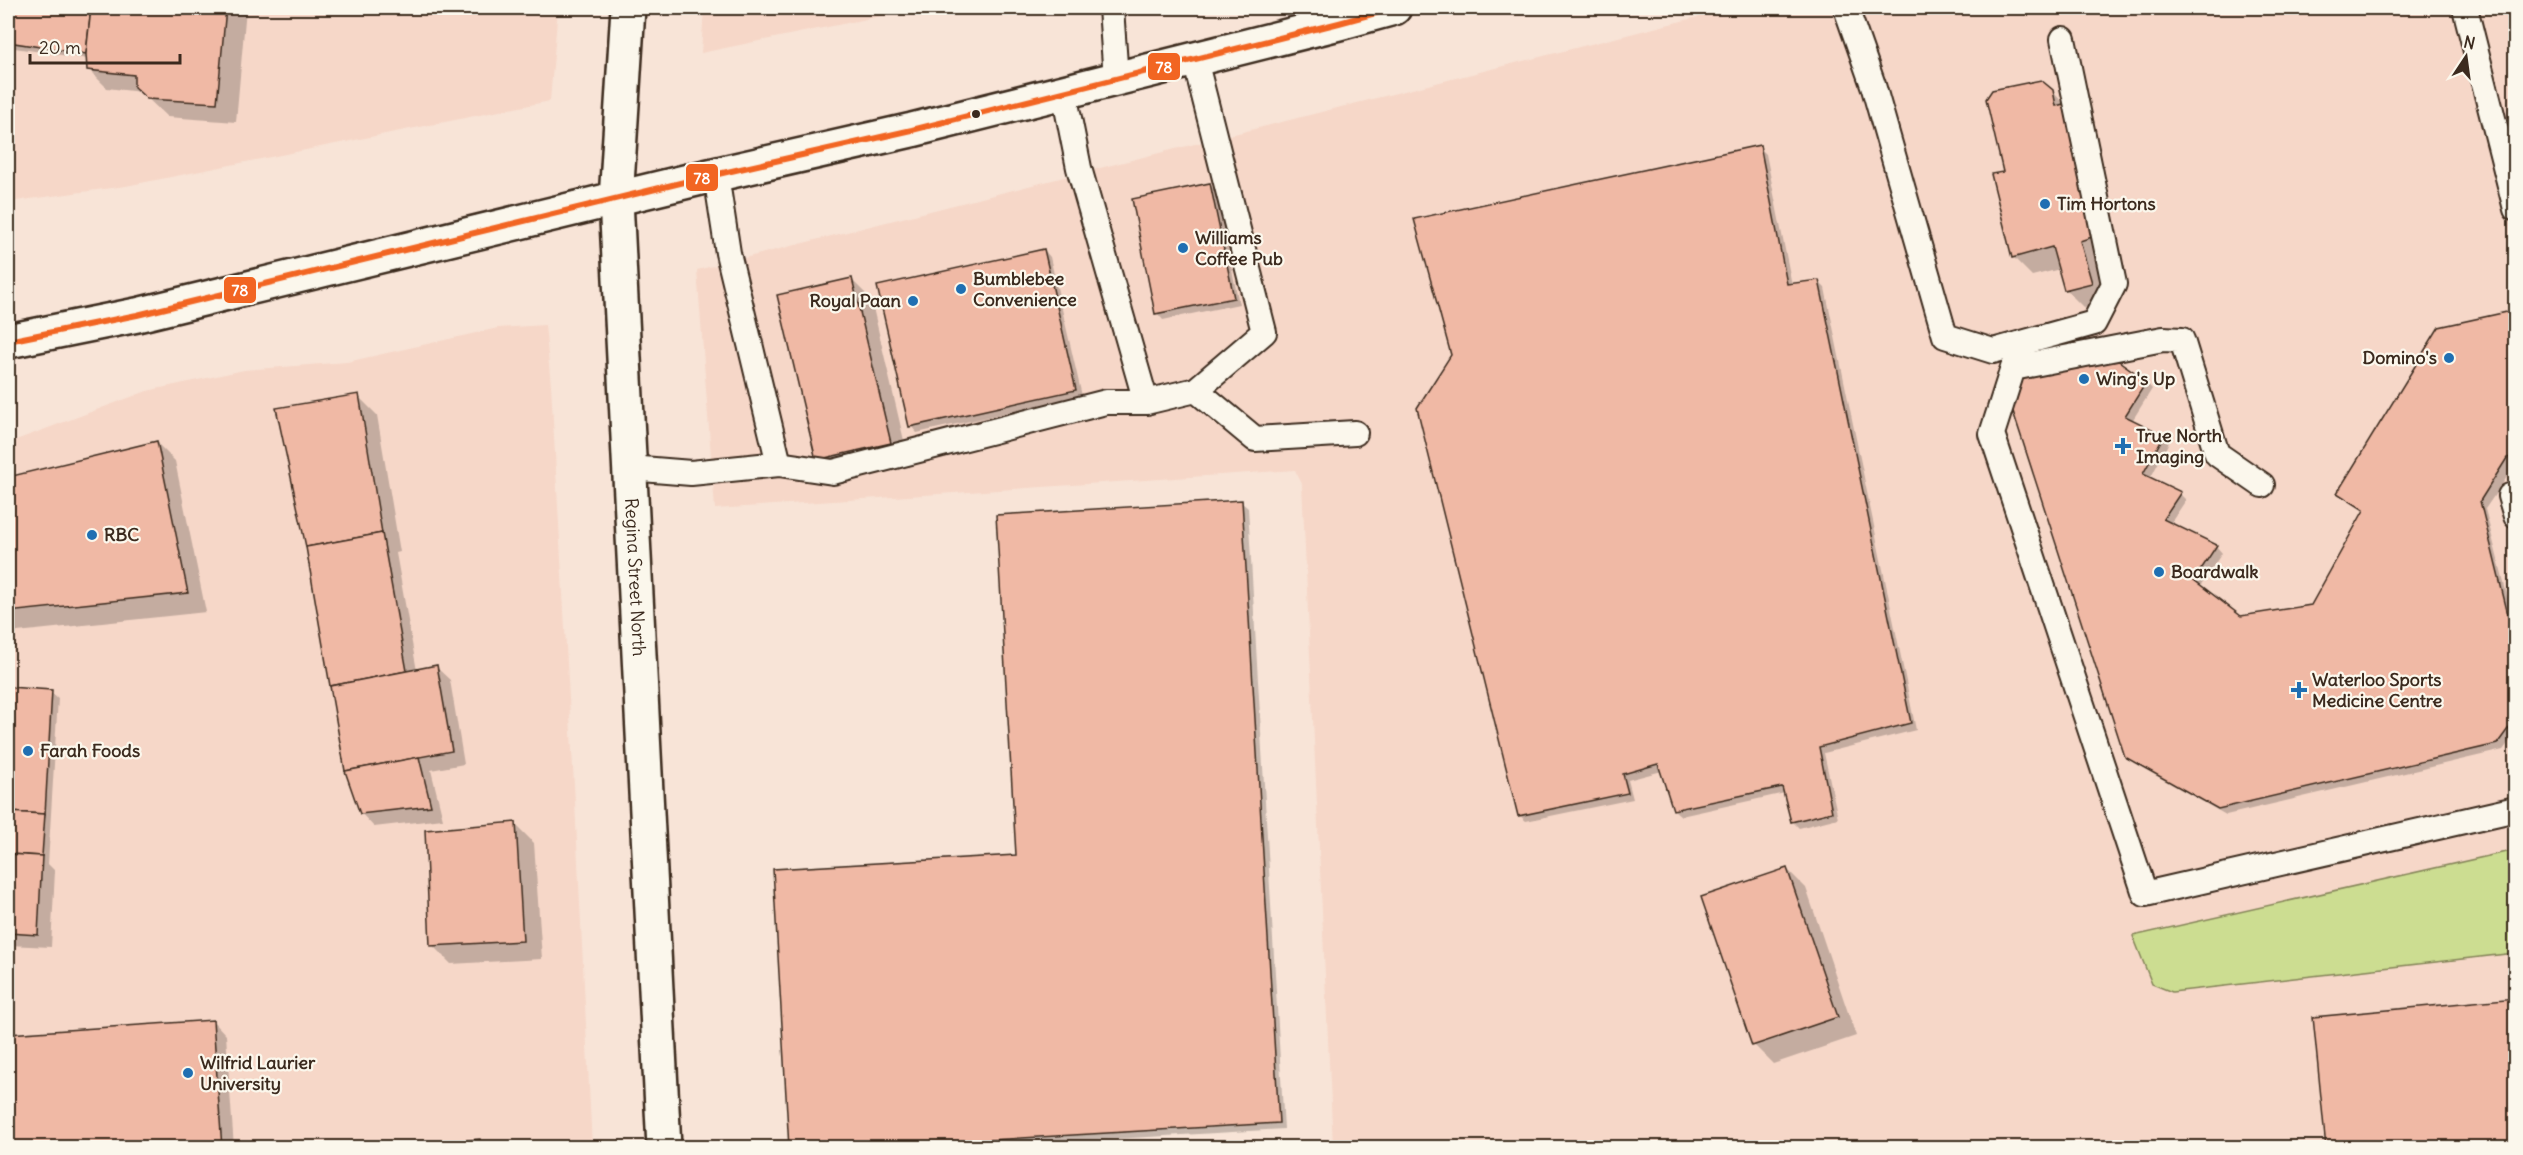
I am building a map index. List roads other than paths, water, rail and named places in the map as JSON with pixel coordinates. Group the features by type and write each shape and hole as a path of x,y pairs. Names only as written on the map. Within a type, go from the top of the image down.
{"main road":[{"name":"Regina Street North","path":"628,8 616,200 664,1148"},
{"path":"8,341 137,315 912,130 1195,60 1383,9"}],"lane":[{"path":"1111,8 1116,79"},
{"path":"1846,8 1873,85 1945,336 1993,351 2094,323 2114,284 2063,39"},
{"path":"2465,8 2516,209"},
{"path":"630,468 691,473 779,464 833,472 1106,402 1146,402 1196,390 1264,332 1195,60"},
{"path":"1064,93 1079,168 1146,402"},
{"path":"716,175 728,253 779,464"},
{"path":"2262,485 2217,454 2182,340 2163,339 2013,368 1992,434 2145,894 2516,809"},
{"path":"1196,390 1255,439 1355,433"},
{"path":"2516,494 2510,496 2516,516"}],"place":[{"name":"Tim Hortons","path":"2045,204"},
{"name":"Williams Coffee Pub","path":"1183,248"},
{"name":"Bumblebee Convenience","path":"961,289"},
{"name":"Royal Paan","path":"913,301"},
{"name":"Domino's","path":"2449,358"},
{"name":"Wing's Up","path":"2084,379"},
{"name":"True North Imaging","path":"2123,446"},
{"name":"RBC","path":"92,535"},
{"name":"Boardwalk","path":"2159,572"},
{"name":"Waterloo Sports Medicine Centre","path":"2299,690"},
{"name":"Farah Foods","path":"28,751"},
{"name":"Wilfrid Laurier University","path":"188,1073"}]}
